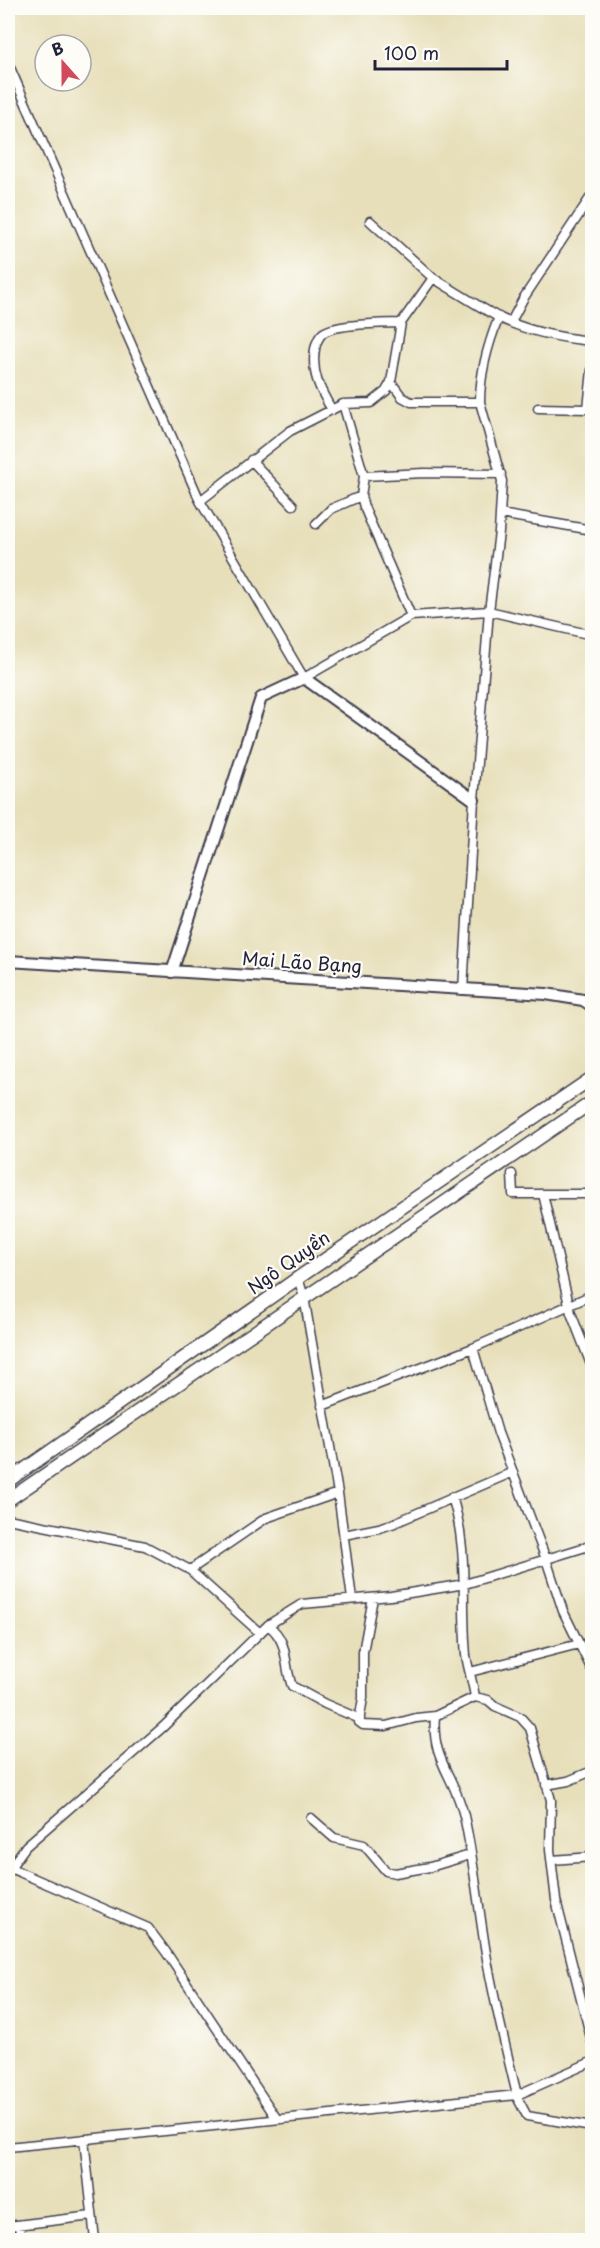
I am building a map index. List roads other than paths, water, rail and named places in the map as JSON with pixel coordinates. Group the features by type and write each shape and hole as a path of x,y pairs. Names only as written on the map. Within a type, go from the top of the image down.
{"main road":[{"name":"Ngô Quyền","path":"8,1481 298,1278 592,1078"},
{"name":"Ngô Quyền","path":"8,1500 592,1102"}],"street":[{"path":"8,63 200,501 304,678 474,800"},
{"path":"511,321 592,195"},
{"path":"370,221 433,278 499,317 566,338 592,341"},
{"path":"200,501 290,431 344,404 370,403 386,391 391,382 400,322 433,278"},
{"path":"463,990 474,800 489,611 500,514 501,474 480,402 482,370 499,317"},
{"path":"332,410 322,393 313,367 316,344 320,336 330,330 362,324 400,322"},
{"path":"538,408 588,409 592,370"},
{"path":"391,382 402,397 411,402 480,402"},
{"path":"344,404 364,476 361,496 411,616"},
{"path":"251,460 293,505"},
{"path":"364,476 424,473 501,474"},
{"path":"316,524 331,509 361,496"},
{"path":"500,514 592,530"},
{"path":"172,972 261,698 304,678 411,616 489,611 592,635"},
{"name":"Mai Lão Bạng","path":"8,961 546,994 583,1000 592,1006"},
{"path":"512,1174 513,1194 592,1194"},
{"path":"543,1194 569,1305 592,1367"},
{"path":"298,1278 304,1297 338,1493 352,1599"},
{"path":"322,1406 473,1348 592,1295"},
{"path":"473,1348 498,1433 563,1611 579,1644 590,1657 592,1670"},
{"path":"344,1535 379,1528 513,1472"},
{"path":"190,1570 266,1518 338,1493"},
{"path":"452,1497 461,1531 465,1584 466,1657 475,1697"},
{"path":"8,1519 145,1546 190,1570 260,1633"},
{"path":"277,2119 148,1928 9,1868 26,1846 163,1727 268,1625 302,1604 373,1598 465,1584 592,1545"},
{"path":"373,1598 363,1652 363,1698 360,1719 363,1725 386,1726 416,1718 435,1716 475,1697 488,1700 495,1706 520,1717 530,1728 551,1800 550,1851 556,1900 592,2042"},
{"path":"268,1625 282,1641 292,1686 360,1719"},
{"path":"470,1672 579,1644"},
{"path":"435,1716 433,1733 435,1746 441,1763 451,1779 463,1814 488,1966 517,2095 527,2116 592,2127"},
{"path":"546,1785 568,1781 592,1771"},
{"path":"311,1818 334,1838 364,1845 386,1870 395,1873 430,1867 470,1855"},
{"path":"552,1860 592,1857"},
{"path":"8,2147 517,2095 592,2063"},
{"path":"84,2139 95,2241"},
{"path":"8,2226 92,2217"},
{"path":"19,2225 21,2241"}]}
